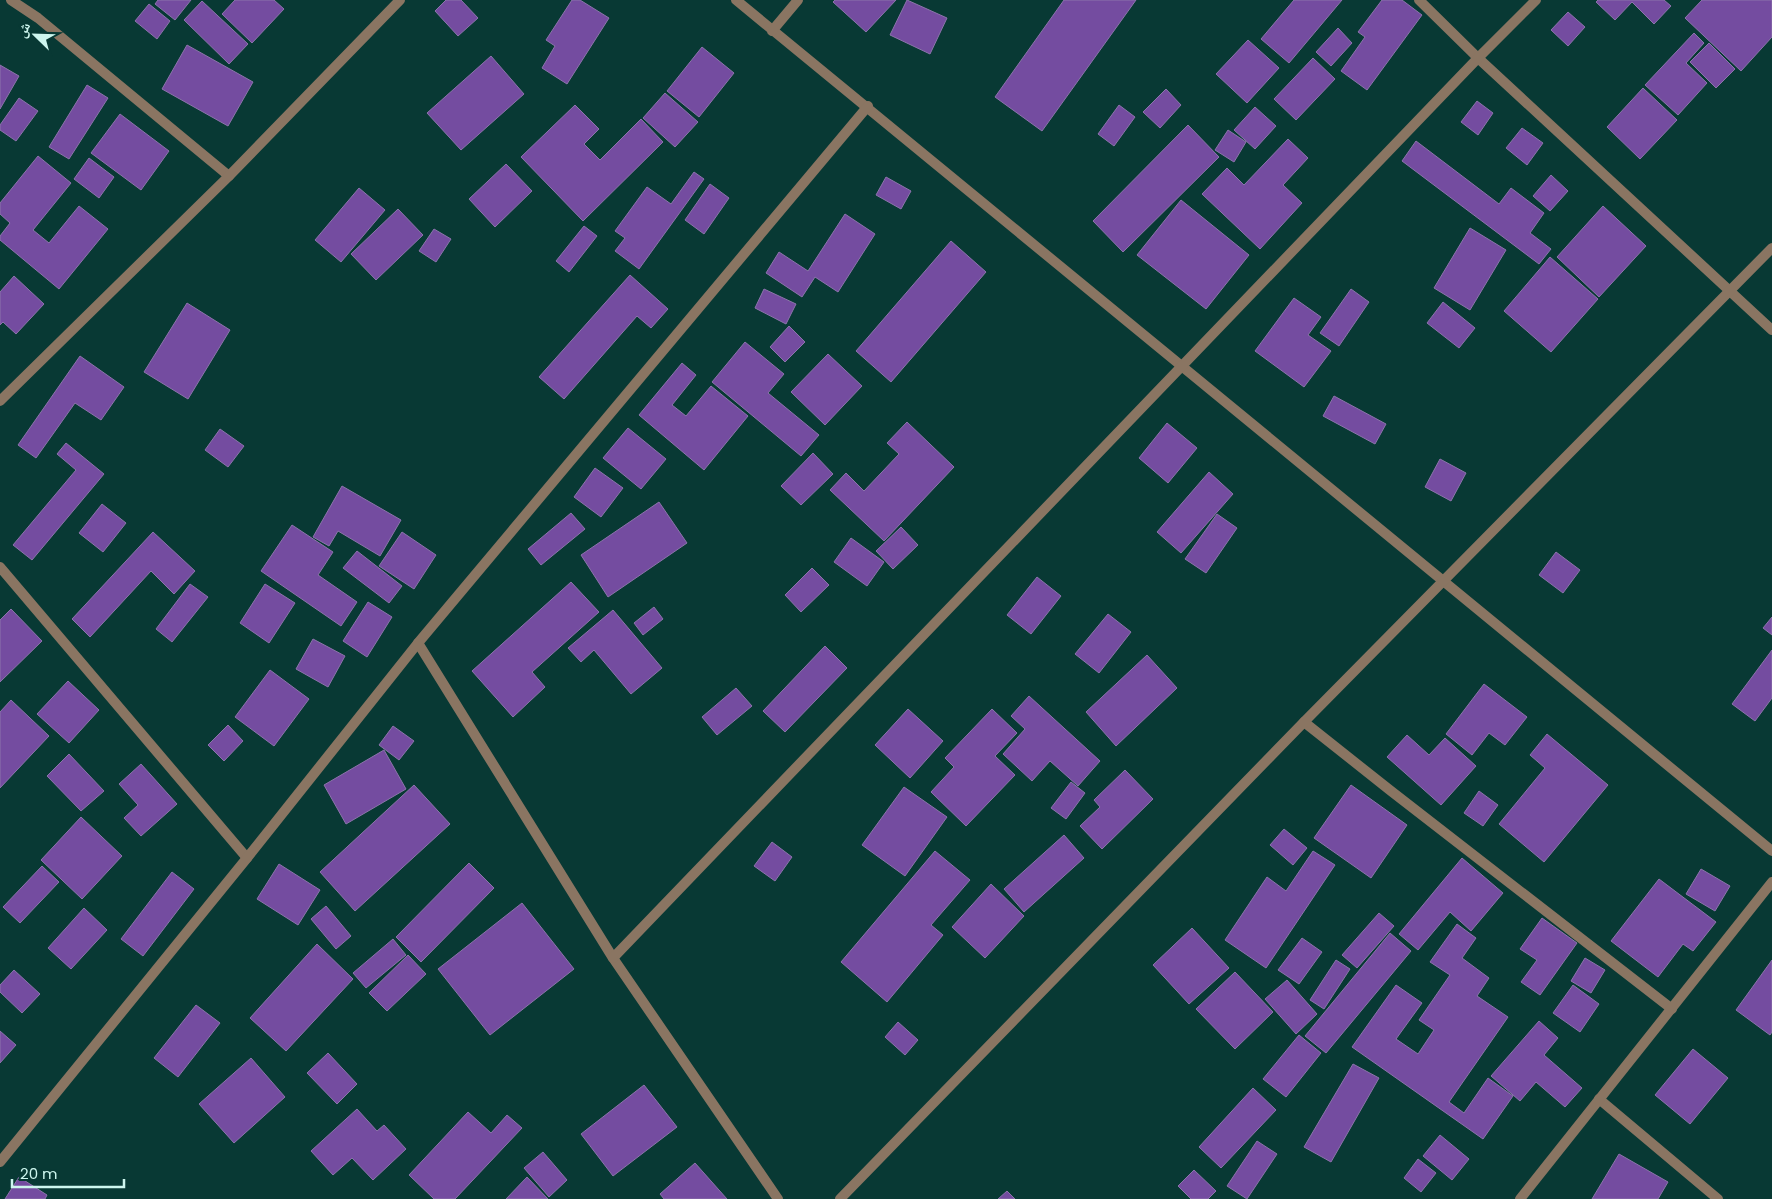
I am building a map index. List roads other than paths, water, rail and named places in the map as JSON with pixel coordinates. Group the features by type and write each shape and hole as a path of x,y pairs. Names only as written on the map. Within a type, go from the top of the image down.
{"street":[{"path":"10,0 38,18 229,176"},
{"path":"0,401 229,176 400,0"},
{"path":"736,0 772,31 868,106 1182,367 1772,851"},
{"path":"772,31 798,0"},
{"path":"1419,0 1478,58 1772,330"},
{"path":"614,958 1478,58 1536,0"},
{"path":"0,1162 247,858 418,643 868,106"},
{"path":"840,1199 1304,722 1772,248"},
{"path":"0,566 247,858"},
{"path":"418,643 614,958 778,1199"},
{"path":"1304,722 1672,1009"},
{"path":"1520,1199 1772,882"},
{"path":"1599,1098 1718,1199"}]}
